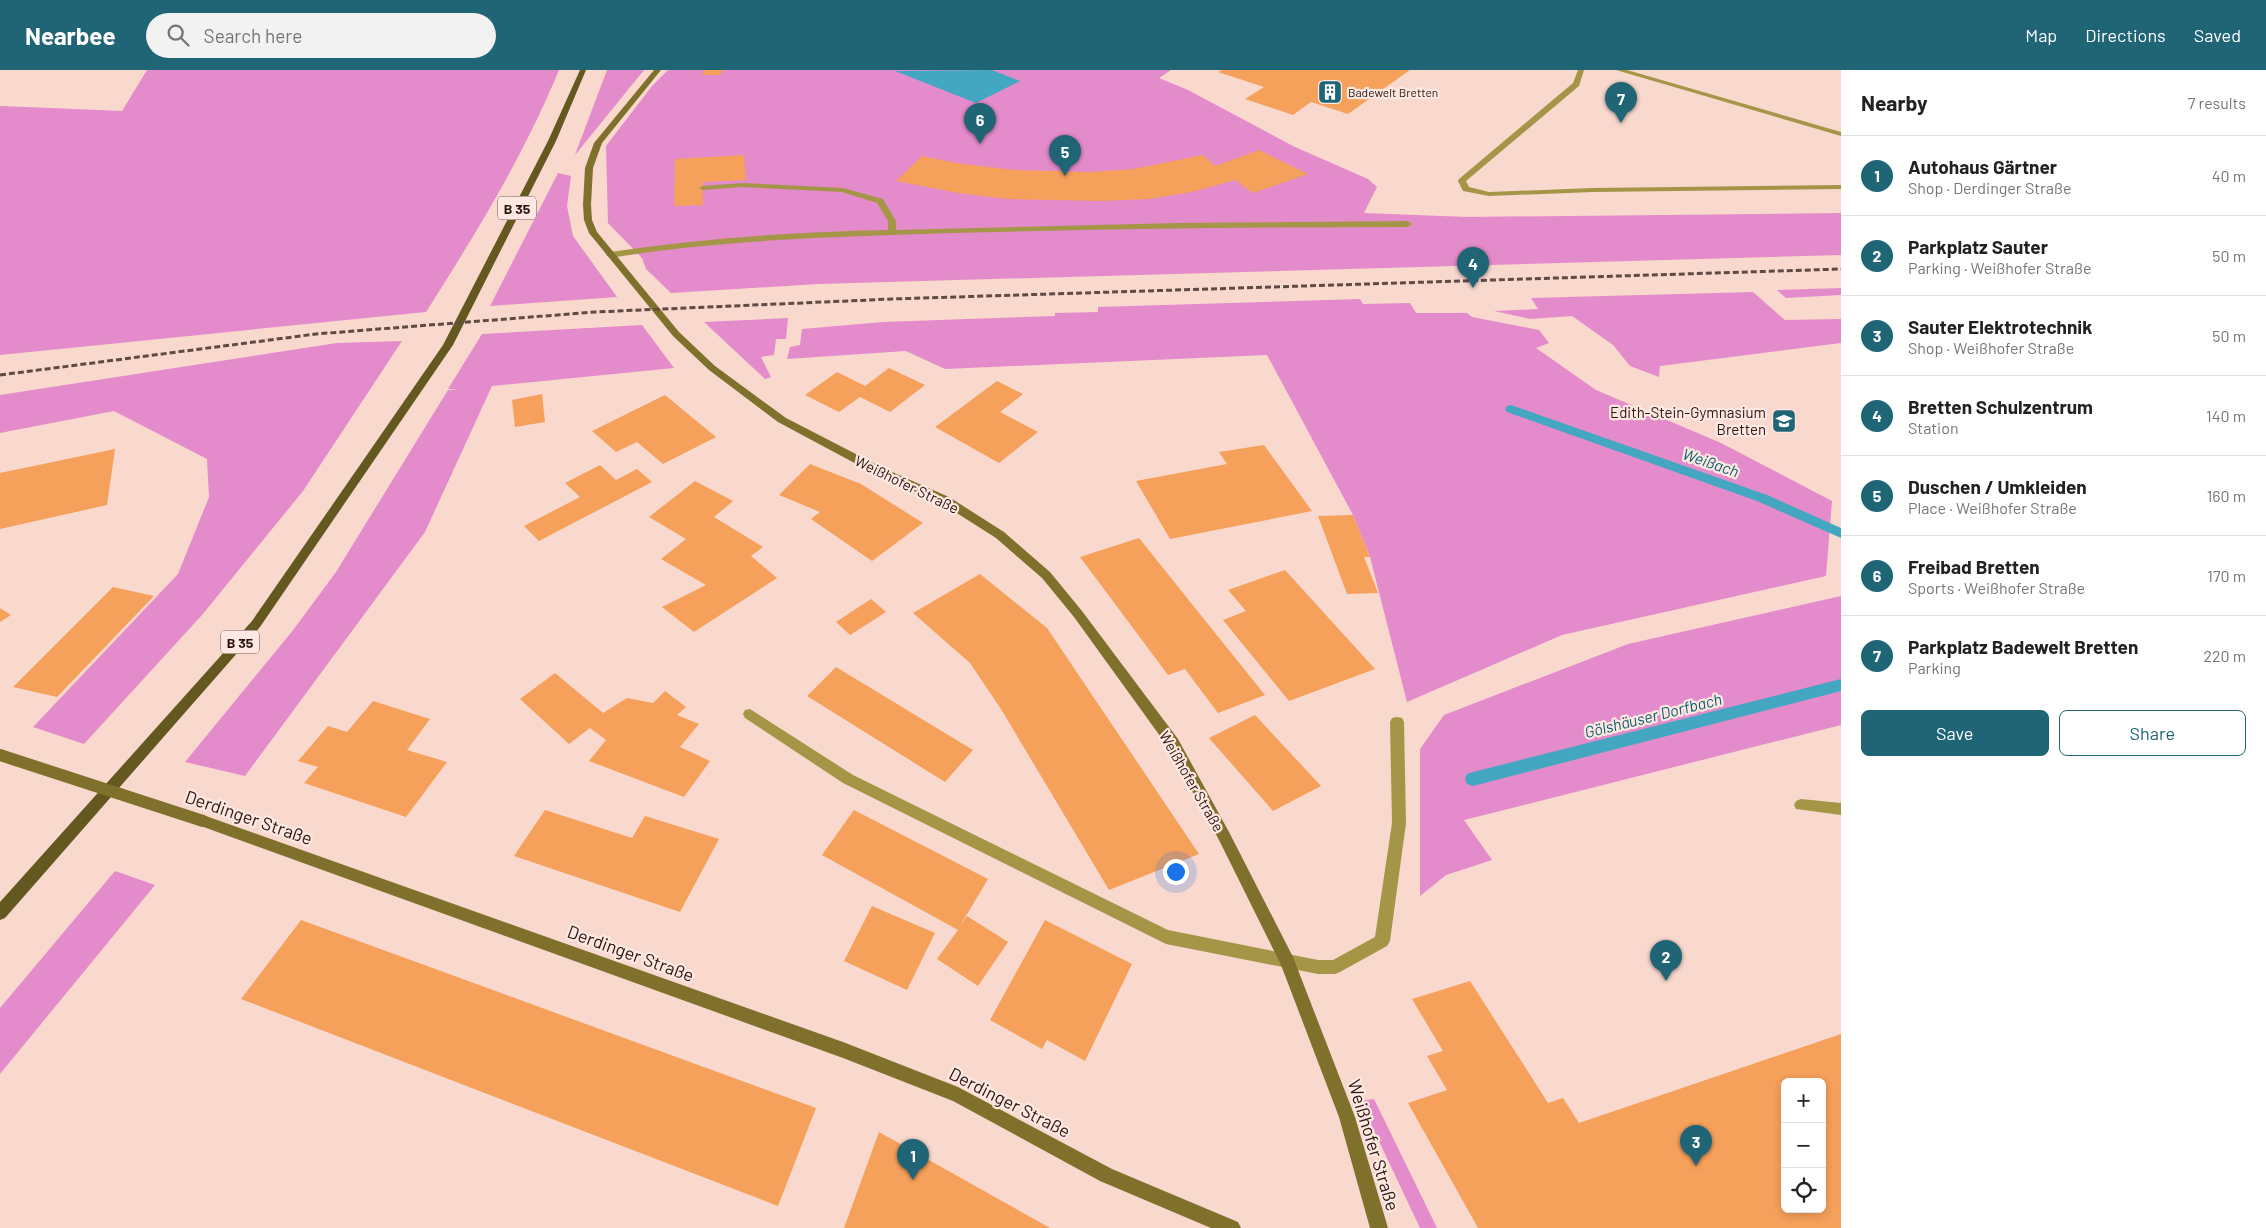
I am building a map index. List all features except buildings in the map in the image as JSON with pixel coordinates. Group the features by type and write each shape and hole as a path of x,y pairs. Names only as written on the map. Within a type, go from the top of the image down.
{"main road":[{"name":"B 35","path":"0,913 256,624 448,345 552,141 583,70"},
{"name":"Weißhofer Straße","path":"658,70 598,143 590,168 586,205 588,220 594,233 676,334 712,368 782,420 879,470 945,500 1000,535 1046,574 1120,669 1172,743 1224,836 1288,962 1347,1117 1379,1228"},
{"name":"Derdinger Straße","path":"0,755 204,821 834,1047 958,1095 1106,1175 1232,1228"}],"lane":[{"path":"1581,70 1576,84 1462,181 1462,186 1474,192 1489,194 1593,190 1841,187"},
{"path":"1618,70 1841,134"},
{"path":"703,188 742,185 843,190 880,201 892,221 892,232"},
{"path":"610,255 638,249 704,241 892,232 1157,225 1408,224"},
{"path":"750,714 848,779 1166,937 1318,967 1335,967 1382,941 1398,823 1398,722"},
{"path":"1801,805 1841,809"}],"shaded area":[{"path":"147,70 559,70 530,133 498,194 426,312 0,355 0,106 122,111"},
{"path":"607,70 644,70 575,155"},
{"path":"668,70 1171,70 1159,78 1188,90 1295,147 1368,179 1377,187 1364,213 1467,217 1841,213 1841,255 819,284 671,293 646,269 642,258 608,223 606,146 652,86"},
{"path":"558,173 571,176 567,206 573,236 617,297 490,306"},
{"path":"1841,288 1841,295 1786,298 1777,290"},
{"path":"1753,292 1785,320 1841,319 1841,343 1660,366 1659,377 1630,366 1613,345 1572,316 1530,319 1494,311 1538,309 1531,298"},
{"path":"1360,299 1363,304 1410,303 1416,313 1467,313 1472,317 1539,330 1549,343 1536,348 1596,390 1721,443 1832,501 1826,576 1562,635 1407,702 1370,557 1353,515 1267,355 945,369 906,351 787,359 790,347 800,345 802,329 883,322 1055,316 1055,313 1098,312 1098,307"},
{"path":"788,318 786,339 776,339 774,355 761,357 771,377 765,379 704,322"},
{"path":"642,325 674,368 492,386 425,532 245,776 185,762 294,629 336,572 448,390 459,389 448,389 482,334"},
{"path":"402,341 303,491 202,615 84,744 33,727 178,574 209,497 207,459 114,411 0,433 0,395 337,343"},
{"path":"1841,596 1841,725 1464,820 1492,860 1446,875 1420,896 1420,749 1444,715 1628,644"},
{"path":"115,871 155,885 0,1074 0,1008"},
{"path":"1374,1099 1437,1228 1420,1228 1360,1101"}],"water":[{"path":"992,70 1020,81 976,103 895,71"}],"waterway":[{"name":"Weißach","path":"1511,409 1762,498 1841,533"},
{"name":"Gölshäuser Dorfbach","path":"1473,779 1841,685"}],"railway":[{"path":"0,375 316,334 595,312 892,299 1841,269"}],"place":[{"name":"Badewelt Bretten","path":"1330,92"},
{"name":"Parkplatz Badewelt Bretten","path":"1621,123"},
{"name":"Freibad Bretten","path":"980,144"},
{"name":"Duschen / Umkleiden","path":"1065,176"},
{"name":"Bretten Schulzentrum","path":"1473,288"},
{"name":"Edith-Stein-Gymnasium Bretten","path":"1784,421"},
{"name":"Parkplatz Sauter","path":"1666,981"},
{"name":"Sauter Elektrotechnik","path":"1696,1166"},
{"name":"Autohaus Gärtner","path":"913,1180"}]}
